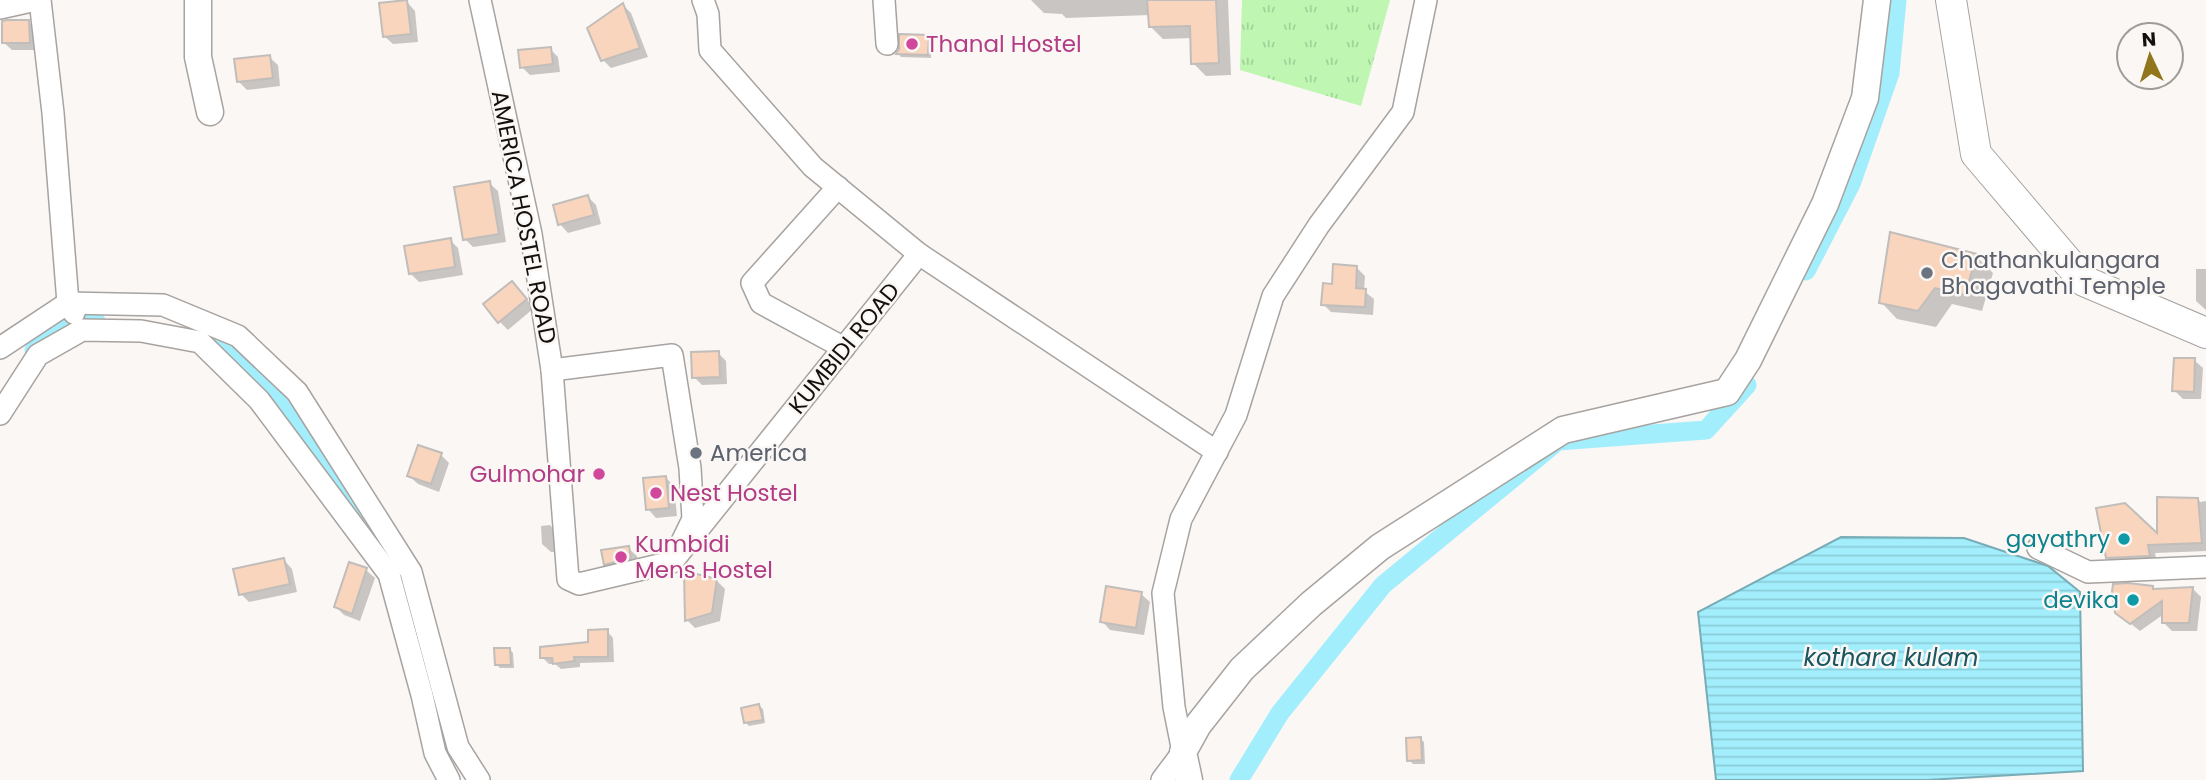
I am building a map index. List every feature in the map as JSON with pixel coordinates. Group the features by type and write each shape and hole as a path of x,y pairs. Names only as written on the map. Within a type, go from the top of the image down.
{"main road":[{"path":"1951,0 1976,154 2084,281 2206,333"}],"street":[{"path":"0,8 38,0 53,113 68,303 82,330"},
{"path":"198,0 198,57 210,112"},
{"name":"AMERICA HOSTEL ROAD","path":"480,0 531,234 552,370 672,355 690,468 692,519 673,562"},
{"path":"703,0 708,14 710,50 813,167 919,254 1217,452"},
{"path":"884,0 887,44"},
{"path":"1189,780 1174,707 1163,593 1181,519 1236,415 1273,296 1319,225 1404,113 1426,0"},
{"path":"1162,780 1183,752 1198,725 1242,669 1311,604 1380,547 1563,430 1727,392 1748,360 1825,204 1865,98 1877,0"},
{"path":"838,187 752,283 761,303 844,348"},
{"name":"KUMBIDI ROAD","path":"673,562 919,254"},
{"path":"0,348 68,303 163,305 238,336 297,393 411,572 458,747 479,780"},
{"path":"0,414 38,355 82,330 141,331 200,342 259,400 389,574 435,752 449,780"},
{"path":"552,370 568,579 579,584 673,562"},
{"path":"2038,548 2088,572 2206,567"}],"green space":[{"path":"1242,0 1390,0 1361,106 1240,70"}],"water":[{"name":"kothara kulam","path":"1841,537 1964,538 2048,566 2080,592 2083,771 1927,780 1716,780 1698,612"}],"building":[{"path":"407,0 411,34 383,37 379,3"},
{"path":"1147,0 1216,0 1219,63 1191,64 1190,26 1149,27"},
{"path":"623,3 640,48 601,61 587,28"},
{"path":"29,20 30,43 2,43 2,21"},
{"name":"Thanal Hostel","path":"899,34 929,35 928,55 896,54 899,49"},
{"path":"551,47 553,64 520,68 518,50"},
{"path":"270,55 273,78 237,82 234,59"},
{"path":"490,181 499,234 463,240 454,187"},
{"path":"588,195 594,215 558,225 553,205"},
{"name":"Chathankulangara Bhagavathi Temple","path":"1890,232 1977,254 1965,295 1935,288 1918,311 1879,303"},
{"path":"451,238 455,267 409,274 404,246"},
{"path":"1333,264 1357,266 1356,288 1366,289 1365,307 1321,305 1323,283 1332,284"},
{"path":"512,281 527,299 498,323 483,304"},
{"path":"719,351 720,377 692,378 691,352"},
{"path":"2174,358 2195,358 2194,392 2172,391"},
{"path":"418,445 442,453 431,484 407,476"},
{"name":"Nest Hostel","path":"666,476 669,508 646,510 643,478"},
{"path":"2157,497 2198,498 2202,543 2148,545 2150,556 2106,558 2096,508 2125,503 2157,533"},
{"name":"Kumbidi Mens Hostel","path":"629,546 631,558 604,565 601,550"},
{"path":"284,558 290,584 239,595 233,569"},
{"path":"349,562 367,568 352,614 334,607"},
{"path":"684,571 717,579 712,613 685,621"},
{"path":"2113,584 2153,586 2153,589 2193,587 2189,623 2162,623 2162,601 2130,624 2115,613 2112,592"},
{"path":"1106,586 1142,592 1136,628 1100,622"},
{"path":"608,629 608,657 574,657 575,661 553,664 552,658 540,658 540,647 588,642 588,630"},
{"path":"494,648 510,648 511,665 495,665"},
{"path":"759,704 763,720 744,723 741,708"},
{"path":"1421,737 1422,760 1407,761 1406,738"}],"waterway":[{"path":"1806,271 1851,184 1890,73 1897,0"},
{"path":"34,350 58,331 78,320 96,321"},
{"path":"198,333 216,335 268,388 357,514"},
{"path":"1239,780 1280,713 1383,585 1558,441 1706,430 1747,385"},
{"path":"388,555 399,569 424,663 435,691"}],"place":[{"name":"Thanal Hostel","path":"912,44"},
{"name":"Chathankulangara Bhagavathi Temple","path":"1927,273"},
{"name":"America","path":"696,453"},
{"name":"Gulmohar","path":"599,474"},
{"name":"Nest Hostel","path":"656,493"},
{"name":"gayathry","path":"2124,539"},
{"name":"Kumbidi Mens Hostel","path":"621,557"},
{"name":"devika","path":"2133,600"}]}
